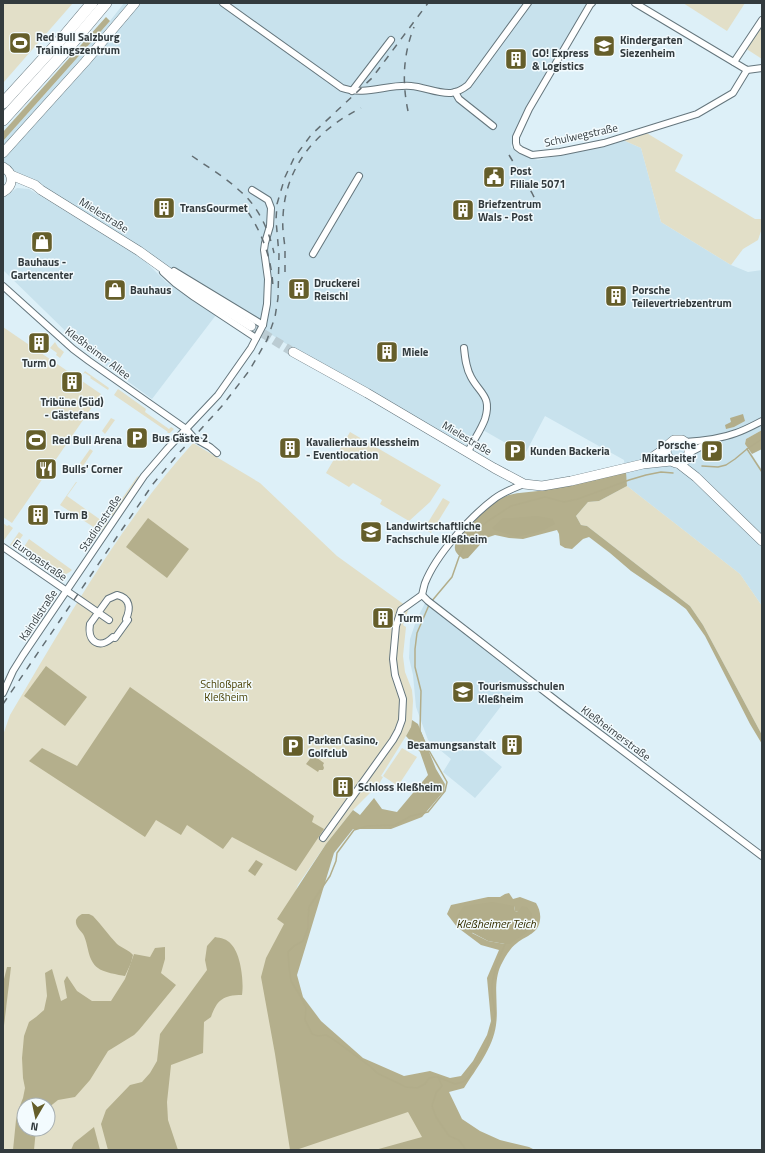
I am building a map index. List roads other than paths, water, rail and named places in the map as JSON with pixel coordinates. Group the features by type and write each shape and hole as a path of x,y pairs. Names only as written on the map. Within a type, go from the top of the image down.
{"highway":[{"path":"3,103 92,3"},
{"path":"3,120 106,3"}],"street":[{"path":"6,189 11,179 6,170 6,150 85,62 135,3"},
{"path":"223,3 342,88 352,91 359,91 404,86 418,87 443,93 455,92 468,85 528,3"},
{"name":"Schulwegstraße","path":"592,3 544,82 516,137 517,146 532,155 560,152 604,142 697,114 732,93 747,70"},
{"path":"635,3 747,70 762,68"},
{"path":"734,62 762,20"},
{"path":"352,91 391,40"},
{"path":"455,92 459,100 493,126"},
{"name":"Mielestraße","path":"6,170 35,185 139,251 185,284 251,326"},
{"path":"313,254 359,176"},
{"name":"Mielestraße","path":"6,189 28,186 41,190"},
{"name":"Stadionstraße","path":"66,591 144,476 165,451 218,395 243,361 263,324 268,290 264,250 270,226 271,208 268,200 252,190"},
{"name":"Mielestraße","path":"155,262 168,268 263,324"},
{"name":"Mielestraße","path":"155,262 175,283 256,338"},
{"name":"Kleßheimer Allee","path":"3,286 51,330 89,361 186,429 194,438 210,447 217,453"},
{"path":"464,348 468,369 487,401 485,420 468,452"},
{"name":"Mielestraße","path":"293,352 524,484 542,486 617,471 642,464 681,459"},
{"path":"681,459 689,449 685,442 716,439 736,433 762,421"},
{"path":"681,459 716,439"},
{"name":"Mielestraße","path":"642,464 666,448 674,440 682,440 685,442"},
{"path":"666,448 667,455 681,459 696,477 762,541"},
{"path":"322,838 393,740 402,720 403,699 395,675 393,659 396,626 401,610 422,595 425,583 443,552 471,520 494,499 524,484"},
{"name":"Europastraße","path":"3,546 66,591"},
{"path":"66,591 109,620"},
{"name":"Kaindlstraße","path":"3,693 16,666 66,591"},
{"path":"117,595 126,599 128,614 126,618 128,620 115,638 113,637 110,640 100,643 92,640 89,634 90,624 98,612 108,599 117,595"},
{"name":"Kleßheimerstraße","path":"422,595 562,705 762,856"}],"water":[{"path":"743,414 745,421 734,427 726,429 725,425 731,422 730,418"},
{"path":"537,516 553,519 555,524 542,531 517,537 494,530 492,528 503,518"},
{"path":"313,755 324,763 323,770 319,770 318,772 306,764"},
{"path":"256,860 263,864 255,876 248,871"},
{"name":"Kleßheimer Teich","path":"493,902 514,906 515,911 518,912 522,906 527,907 532,914 531,926 526,933 510,944 488,941 473,933 456,917 464,906"},
{"path":"82,914 89,914 93,916 117,944 133,955 125,976 103,971 94,965 83,934 76,924 76,919"}],"waterway":[{"path":"702,466 718,467 726,465 762,439"},
{"path":"747,449 762,472"},
{"path":"431,602 452,577 466,542 478,529 511,506 545,497 564,502 578,499 646,475 661,472 673,473"},
{"path":"429,605 417,633 415,649 415,667 421,691 420,731 427,747 447,782 445,791 428,812 411,816 395,825 367,826 354,830 337,853 336,861 330,876 309,907 308,928 303,941 294,946 288,952 289,967 291,981 306,1008 305,1020 312,1034 318,1036 326,1035 371,1067 377,1073 406,1087 417,1088 425,1084 429,1078 438,1077 442,1086 436,1093 432,1106 436,1117 449,1136 459,1140 466,1150"},
{"path":"438,1077 455,1084 463,1082 469,1077 487,1046 495,1014 492,984 496,966 505,944"}],"tunnel":[{"path":"251,326 293,352"}],"railway":[{"path":"3,704 153,484 222,406 249,371 267,340 275,317 278,298 279,255 276,220 277,204 285,177 294,158 311,135 372,78 428,3"},
{"path":"408,111 404,79 410,37 414,27"},
{"path":"285,272 283,229 285,199 297,166 306,152 331,127 361,108"},
{"path":"509,155 537,203"},
{"path":"192,156 235,186 252,204 266,227 274,253"},
{"path":"248,212 266,248 271,268 273,288"}],"place":[{"name":"Red Bull Salzburg Trainingszentrum","path":"20,43"},
{"name":"Kindergarten Siezenheim","path":"604,46"},
{"name":"GO! Express & Logistics","path":"516,59"},
{"name":"Post Filiale 5071","path":"494,177"},
{"name":"TransGourmet","path":"164,208"},
{"name":"Briefzentrum Wals - Post","path":"463,210"},
{"name":"Bauhaus - Gartencenter","path":"42,242"},
{"name":"Druckerei Reischl","path":"299,289"},
{"name":"Bauhaus","path":"115,290"},
{"name":"Porsche Teilevertriebzentrum","path":"616,296"},
{"name":"Turm O","path":"39,343"},
{"name":"Miele","path":"387,352"},
{"name":"Tribüne (Süd) - Gästefans","path":"72,382"},
{"name":"Bus Gäste 2","path":"137,438"},
{"name":"Red Bull Arena","path":"36,440"},
{"name":"Kavalierhaus Klessheim - Eventlocation","path":"290,448"},
{"name":"Kunden Backeria","path":"515,451"},
{"name":"Porsche Mitarbeiter","path":"712,451"},
{"name":"Bulls' Corner","path":"46,469"},
{"name":"Turm B","path":"38,515"},
{"name":"Landwirtschaftliche Fachschule Kleßheim","path":"371,532"},
{"name":"Turm","path":"383,618"},
{"name":"Tourismusschulen Kleßheim","path":"463,692"},
{"name":"Besamungsanstalt","path":"512,745"},
{"name":"Parken Casino, Golfclub","path":"293,746"},
{"name":"Schloss Kleßheim","path":"343,787"}],"park label":[{"name":"Schloßpark Kleßheim","path":"226,690"}]}
